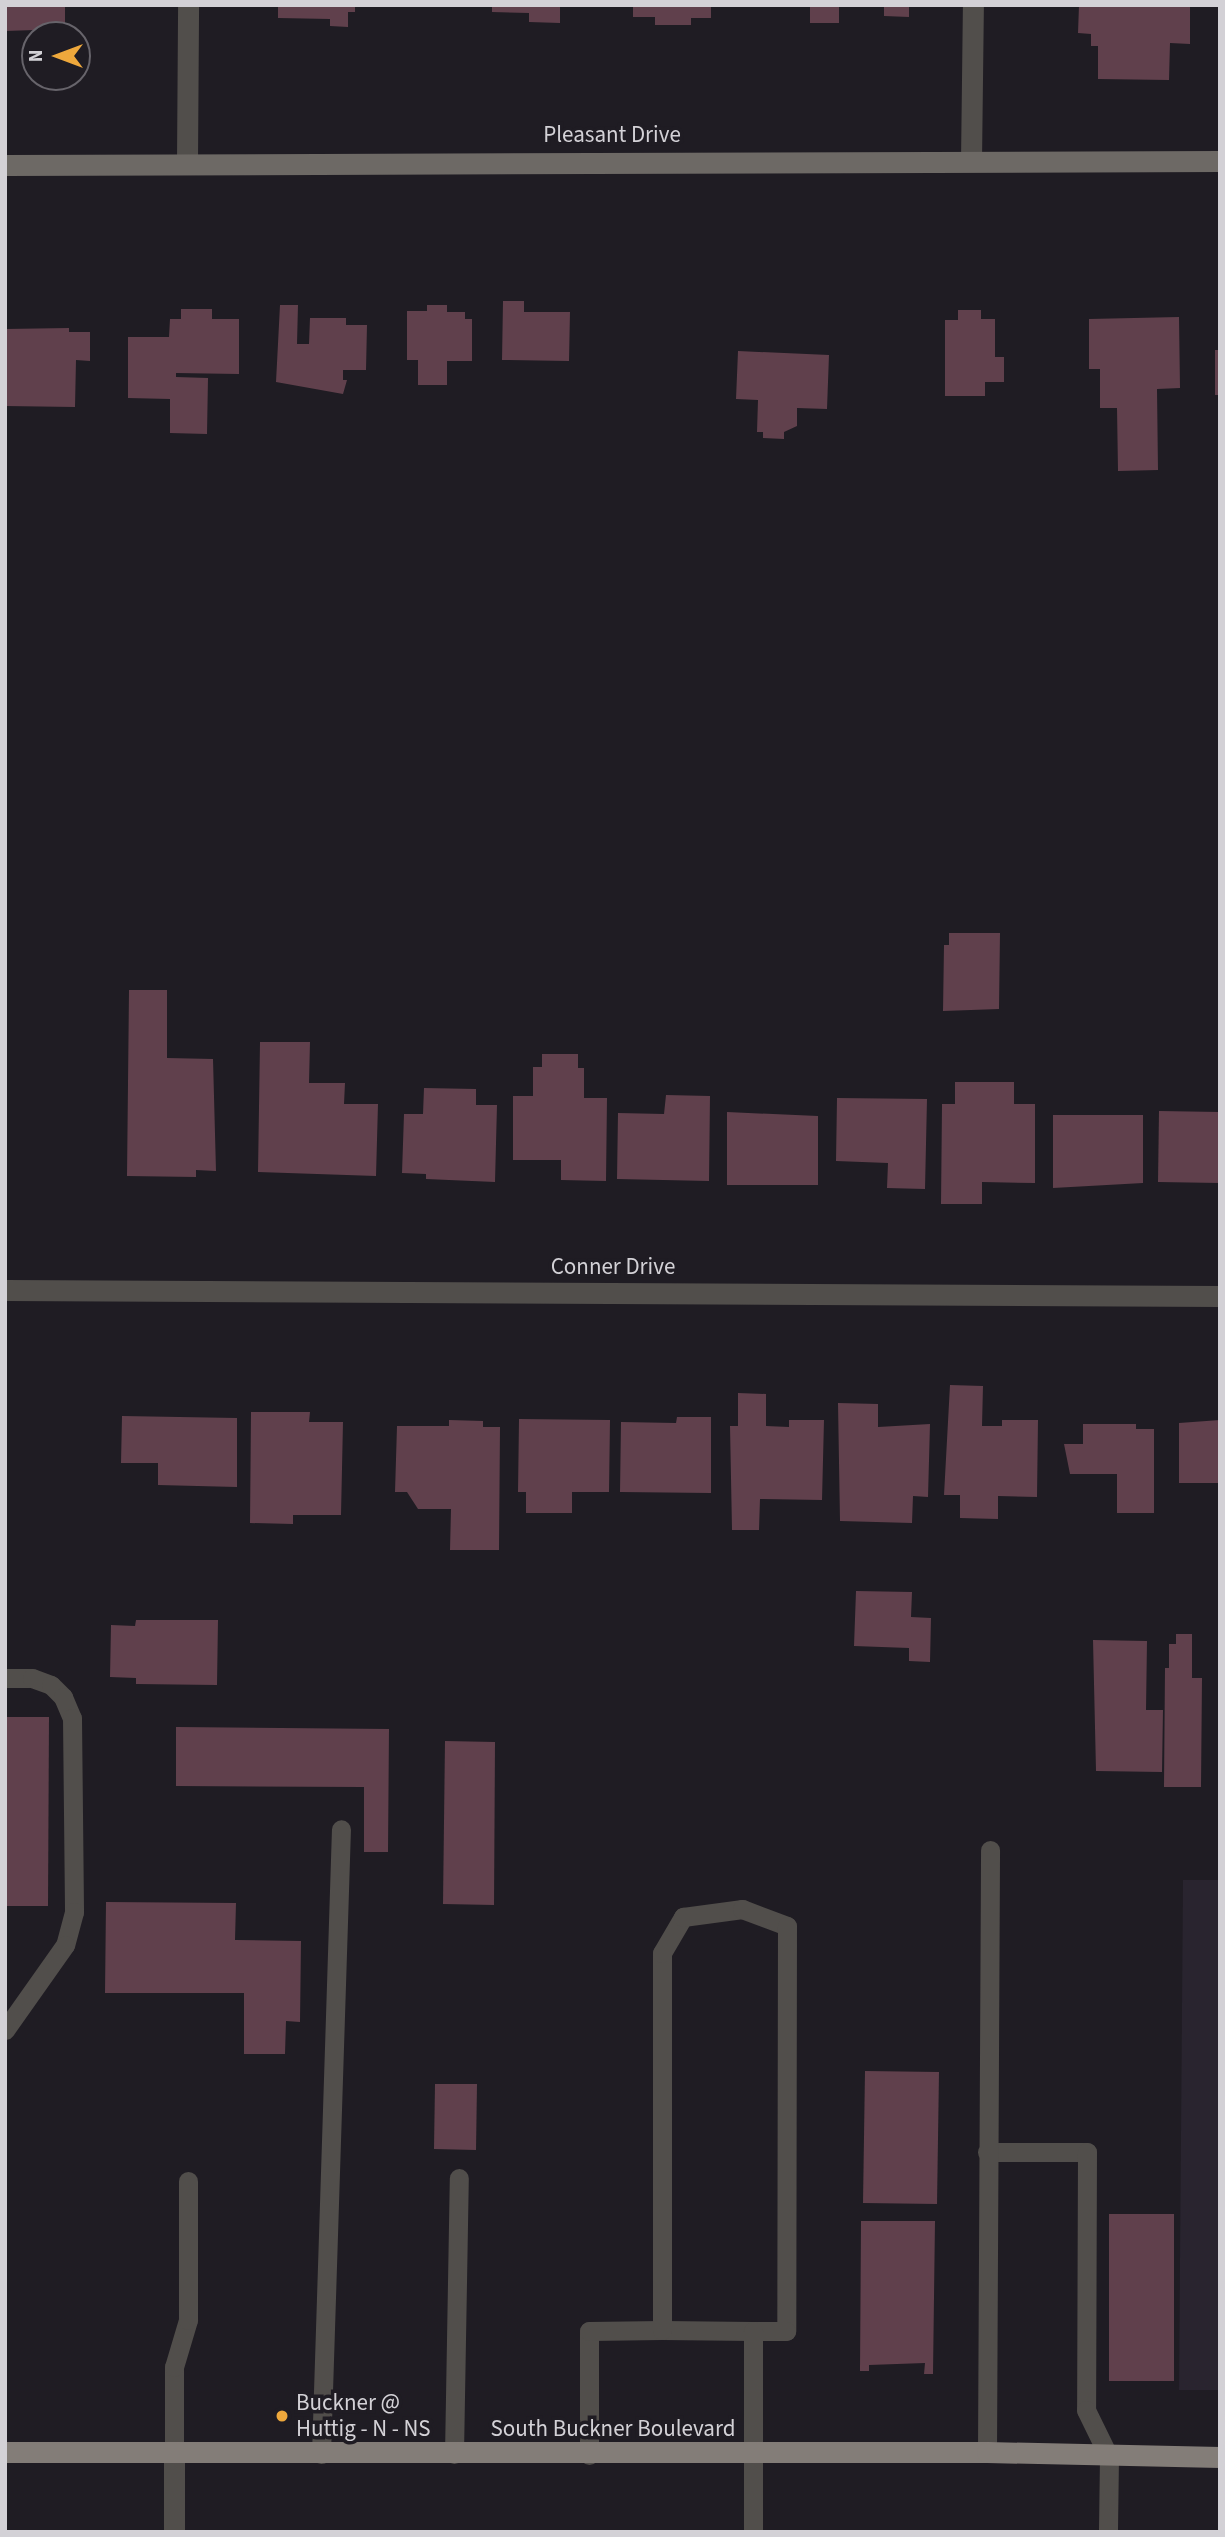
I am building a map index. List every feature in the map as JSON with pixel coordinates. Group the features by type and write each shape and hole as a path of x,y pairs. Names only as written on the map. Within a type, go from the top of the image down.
{"main road":[{"name":"South Buckner Boulevard","path":"5,2452 752,2455 987,2452 1109,2457 1220,2457"}],"street":[{"path":"187,162 188,5"},
{"path":"971,162 973,5"},
{"name":"Pleasant Drive","path":"5,165 187,162 1220,161"},
{"name":"Conner Drive","path":"5,1290 1220,1296"},
{"path":"174,2453 174,2532"}],"lane":[{"path":"5,1678 32,1678 51,1685 63,1697 72,1718 74,1912 65,1945 5,2030"},
{"path":"321,2454 341,1829"},
{"path":"987,2452 990,1850"},
{"path":"589,2455 589,2331 786,2331 787,1926 742,1909 683,1917 662,1953 662,2330"},
{"path":"987,2152 1087,2152 1086,2410 1109,2457 1108,2532"},
{"path":"454,2454 460,2178"},
{"path":"174,2453 174,2367 188,2320 188,2181"},
{"path":"753,2331 753,2532"}],"shaded area":[{"path":"1183,1880 1220,1880 1220,2390 1179,2390"}],"building":[{"path":"5,5 65,5 65,21 21,21 21,30 5,31"},
{"path":"278,5 355,5 355,12 348,12 348,27 330,26 330,19 278,18"},
{"path":"492,5 560,5 560,23 529,22 529,13 492,12"},
{"path":"633,5 711,5 711,18 691,18 691,25 655,25 655,17 633,17"},
{"path":"810,5 839,5 839,23 810,23"},
{"path":"884,5 909,5 909,17 884,16"},
{"path":"1079,5 1190,5 1190,44 1170,43 1169,80 1098,79 1098,46 1091,46 1091,34 1078,33"},
{"path":"503,301 524,301 524,312 570,312 569,361 502,360"},
{"path":"280,305 298,305 297,344 309,344 310,318 346,318 346,325 367,325 366,370 343,370 343,380 347,380 343,394 276,382"},
{"path":"427,305 447,305 447,312 465,312 465,319 472,319 472,361 447,361 447,385 418,385 418,360 407,360 407,311 427,311"},
{"path":"181,309 212,309 212,319 239,319 239,374 176,373 176,377 208,378 207,434 170,433 170,399 128,398 128,337 169,337 170,319 181,319"},
{"path":"958,310 981,310 981,319 995,319 995,357 1004,357 1004,382 985,382 985,396 945,396 945,320 958,320"},
{"path":"1179,317 1180,388 1157,389 1158,470 1118,471 1117,408 1100,408 1100,369 1089,369 1089,319"},
{"path":"69,328 69,332 90,332 90,361 76,360 75,407 5,406 5,329"},
{"path":"1215,350 1220,350 1220,395 1215,395"},
{"path":"738,351 829,355 827,409 797,408 797,426 784,432 784,439 763,438 763,432 757,432 758,400 736,399"},
{"path":"949,933 1000,933 999,1009 943,1011 944,945 949,945"},
{"path":"129,990 167,990 167,1058 213,1059 216,1171 196,1170 196,1177 127,1176"},
{"path":"260,1042 310,1042 309,1083 345,1083 344,1104 378,1104 376,1176 258,1172"},
{"path":"542,1054 578,1054 578,1068 584,1068 584,1098 607,1098 606,1181 561,1180 561,1160 513,1160 513,1096 533,1096 533,1067 542,1067"},
{"path":"955,1082 1014,1082 1014,1104 1035,1104 1035,1183 982,1182 982,1204 941,1204 942,1104 955,1104"},
{"path":"424,1088 476,1089 476,1105 497,1105 495,1182 426,1179 426,1174 402,1173 404,1114 423,1114"},
{"path":"666,1095 710,1096 709,1181 617,1179 618,1113 664,1114"},
{"path":"837,1098 927,1099 925,1189 887,1188 888,1163 836,1161"},
{"path":"1159,1111 1220,1112 1220,1183 1158,1182"},
{"path":"727,1112 818,1116 818,1185 727,1185"},
{"path":"1053,1115 1143,1115 1143,1183 1053,1188"},
{"path":"950,1385 983,1386 982,1426 1002,1426 1002,1420 1038,1420 1037,1497 998,1496 998,1519 960,1518 960,1495 944,1495"},
{"path":"738,1393 766,1394 766,1426 789,1427 789,1420 824,1420 822,1500 760,1499 759,1530 732,1530 730,1426 738,1426"},
{"path":"838,1403 878,1404 878,1427 930,1424 928,1497 913,1496 912,1523 840,1521"},
{"path":"251,1412 310,1412 309,1422 343,1422 341,1515 293,1515 293,1524 250,1523"},
{"path":"122,1416 237,1418 237,1487 158,1485 158,1463 121,1463"},
{"path":"677,1417 711,1417 711,1493 620,1492 621,1422 676,1423"},
{"path":"519,1419 610,1420 609,1492 572,1492 572,1513 526,1513 526,1492 518,1492"},
{"path":"449,1420 483,1421 483,1427 500,1427 499,1550 450,1550 451,1509 418,1509 407,1492 395,1492 397,1426 449,1426"},
{"path":"1220,1420 1220,1483 1179,1483 1179,1423"},
{"path":"1083,1424 1136,1424 1136,1429 1154,1429 1154,1513 1117,1513 1117,1474 1070,1474 1064,1444 1083,1444"},
{"path":"856,1591 912,1592 911,1617 931,1618 930,1662 909,1661 909,1648 854,1646"},
{"path":"136,1620 218,1620 217,1685 136,1684 136,1678 110,1677 111,1625 135,1626"},
{"path":"1176,1634 1192,1634 1192,1678 1202,1678 1201,1787 1164,1787 1165,1668 1169,1668 1169,1644 1176,1644"},
{"path":"1093,1640 1147,1641 1146,1710 1163,1710 1162,1772 1096,1771"},
{"path":"5,1717 49,1717 48,1906 5,1906"},
{"path":"176,1727 389,1729 388,1852 364,1852 364,1787 176,1786"},
{"path":"445,1741 495,1742 494,1905 443,1904"},
{"path":"106,1902 236,1903 235,1940 301,1941 300,2022 286,2021 285,2054 244,2054 244,1993 105,1993"},
{"path":"865,2071 939,2072 937,2204 863,2203"},
{"path":"435,2084 477,2084 476,2150 434,2149"},
{"path":"1109,2214 1174,2214 1174,2381 1109,2381"},
{"path":"861,2221 935,2221 933,2374 924,2374 925,2363 869,2365 869,2371 860,2371"}],"place":[{"name":"Buckner @ Huttig - N - NS","path":"282,2416"}]}
